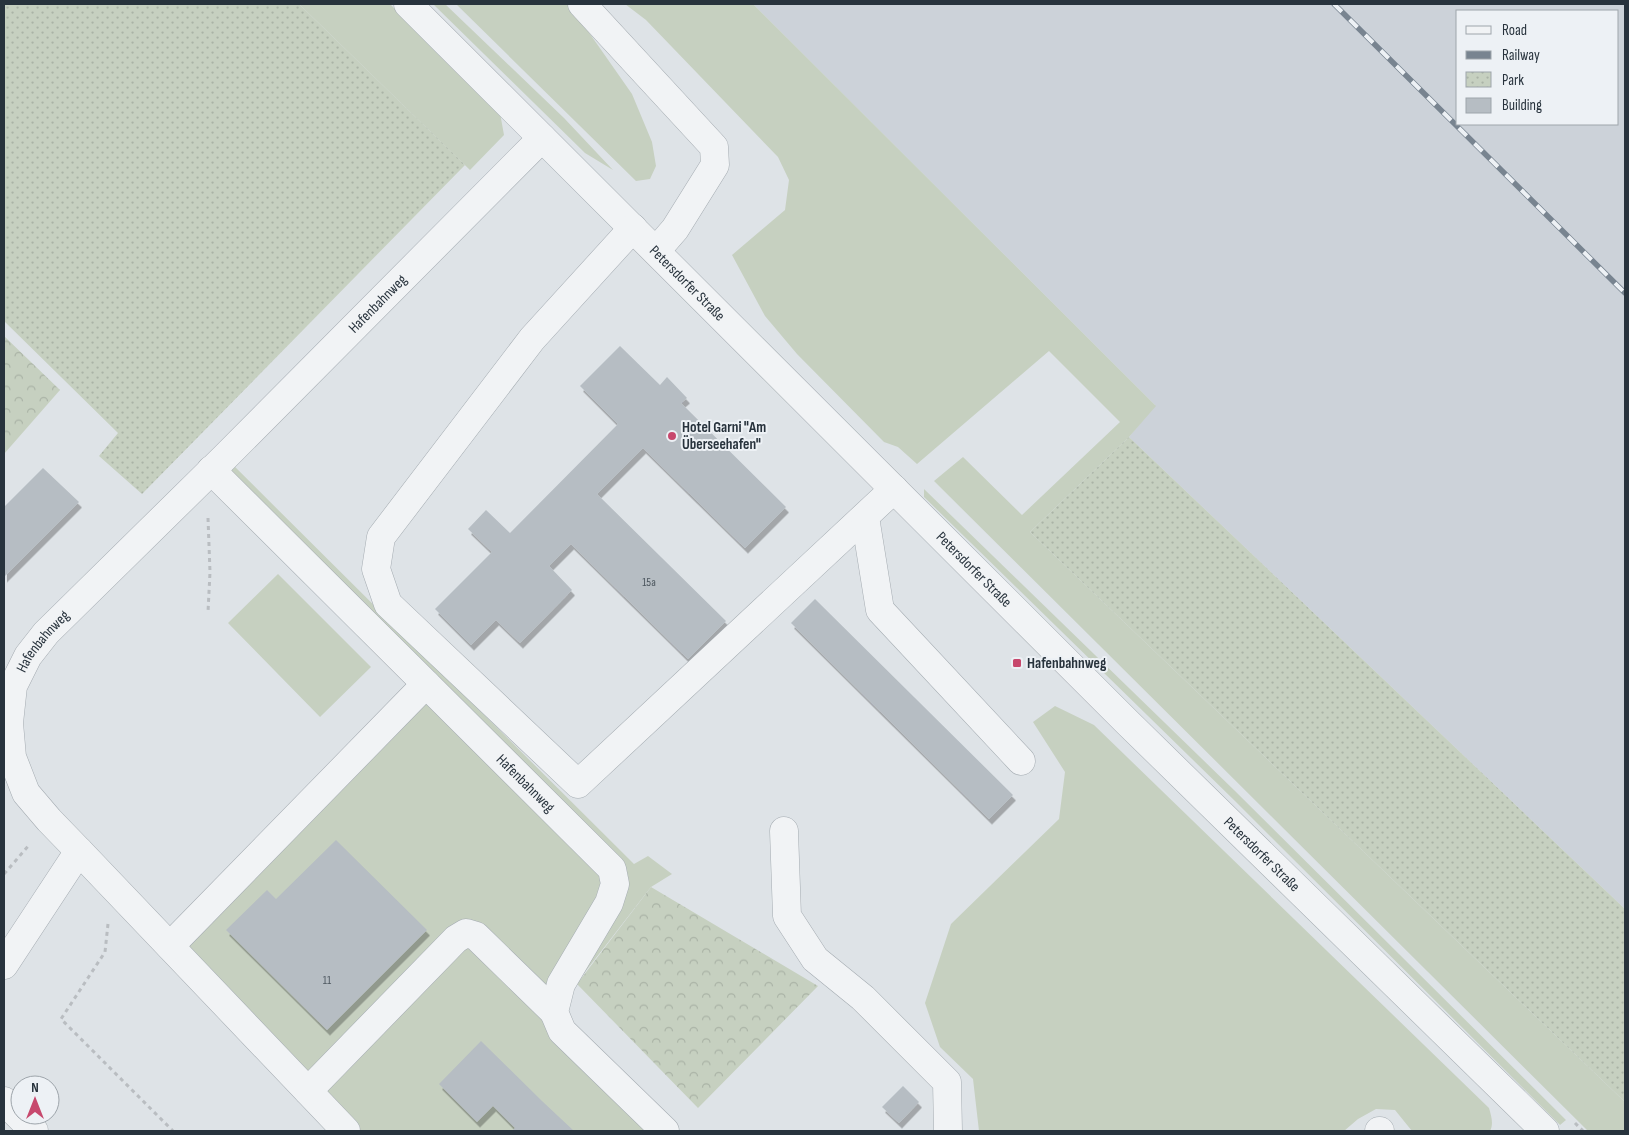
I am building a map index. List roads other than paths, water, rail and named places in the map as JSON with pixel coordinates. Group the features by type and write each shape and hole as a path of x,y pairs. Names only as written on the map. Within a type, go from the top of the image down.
{"street":[{"name":"Petersdorfer Straße","path":"408,4 1531,1127"},
{"path":"582,4 714,148 714,165 675,229 656,251"},
{"name":"Hafenbahnweg","path":"346,1131 26,793 12,757 9,723 13,686 28,656 46,633 542,138"},
{"path":"633,228 532,339 381,537 376,569 388,604 578,784 894,490"},
{"name":"Hafenbahnweg","path":"210,470 612,870 615,884 610,903 560,984 554,1012"},
{"path":"865,517 880,610 1021,760"},
{"path":"170,946 426,684"},
{"path":"784,831 787,916 815,959 863,998 947,1082 948,1131"},
{"path":"6,956 79,851"},
{"path":"308,1091 456,939 466,932 476,936 554,1012 562,1030 665,1131"},
{"path":"4,1101 34,1131"}],"railway":[{"path":"1334,4 1625,293"}],"place":[{"name":"Hotel Garni \"Am Überseehafen\"","path":"672,436"},
{"name":"Hafenbahnweg","path":"1017,663"}]}
